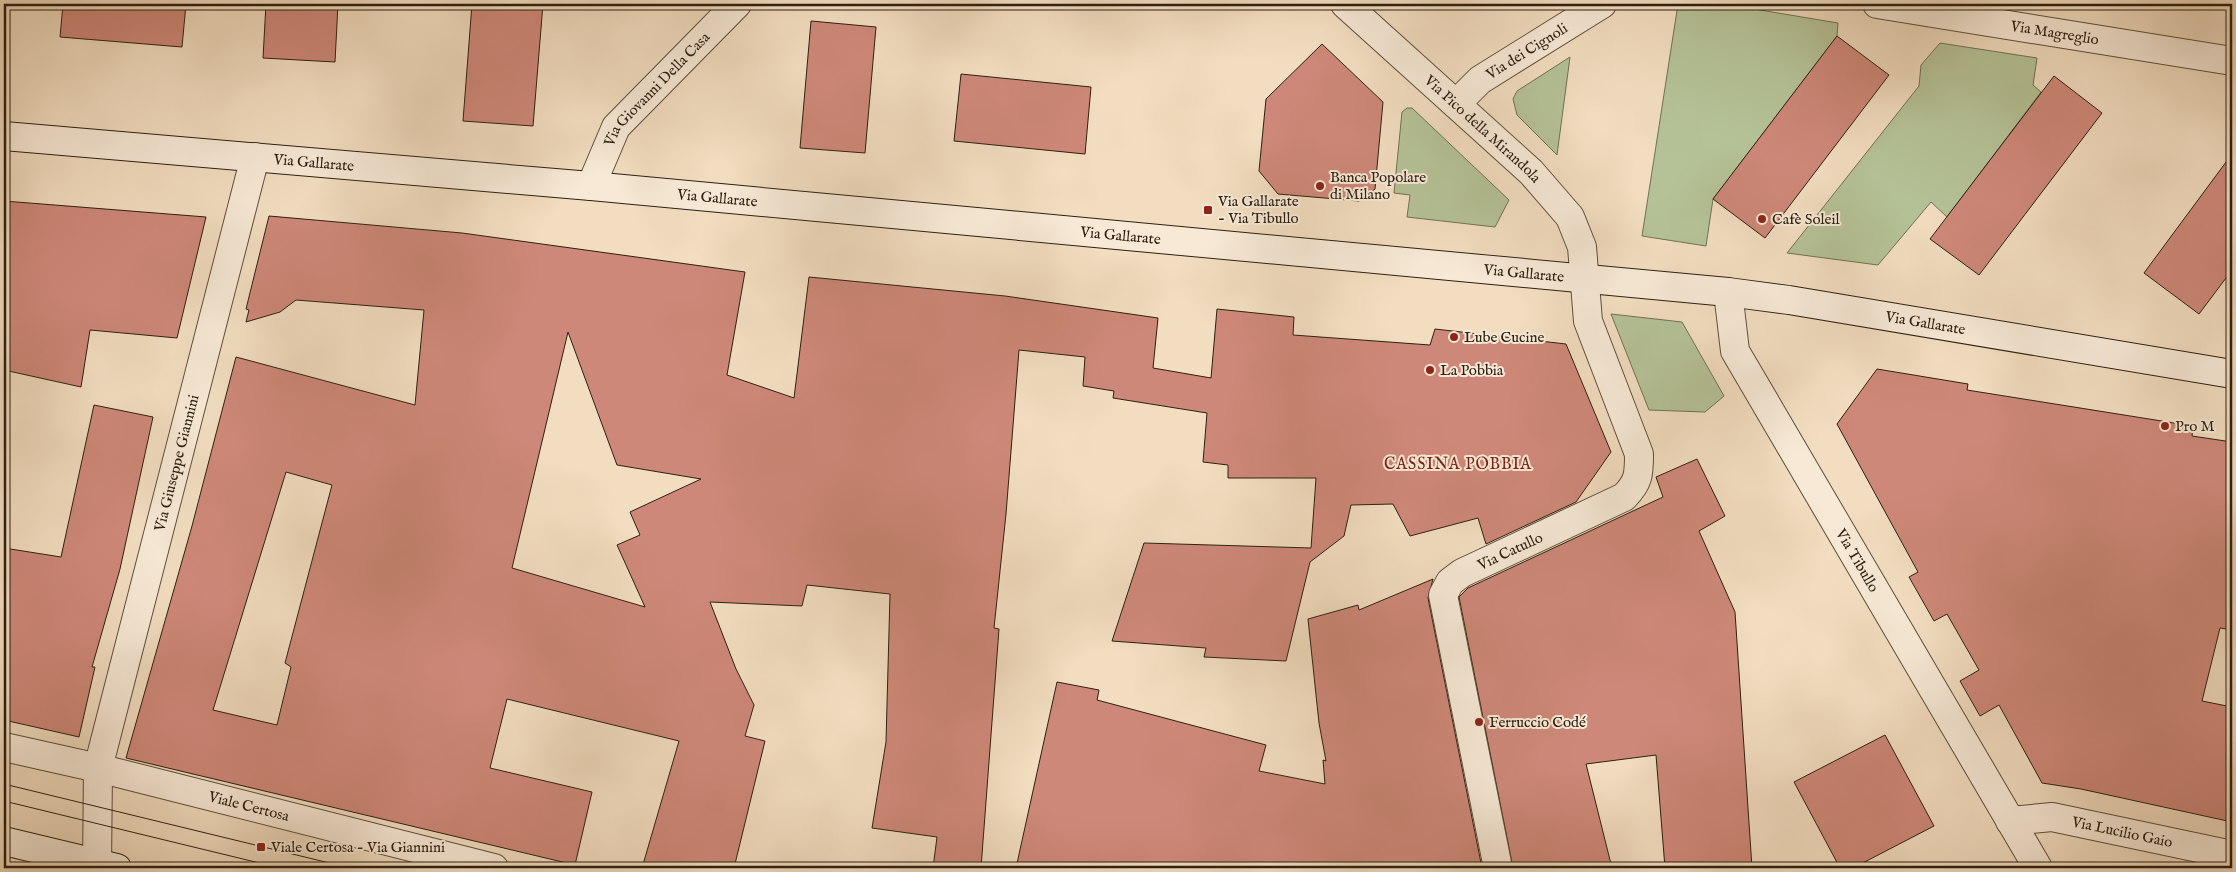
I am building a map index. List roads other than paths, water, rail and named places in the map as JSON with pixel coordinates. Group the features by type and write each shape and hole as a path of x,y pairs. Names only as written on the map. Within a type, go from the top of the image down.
{"street":[{"name":"Via Giovanni Della Casa","path":"591,186 616,127 737,4"},
{"name":"Via Pico della Mirandola","path":"1345,4 1531,172 1570,217 1582,247 1585,278"},
{"name":"Via dei Cignoli","path":"1456,104 1480,80 1602,4"},
{"name":"Via Magreglio","path":"1877,4 2232,62"},
{"name":"Via Gallarate","path":"4,136 591,186 1728,292 1808,303 2232,374"},
{"name":"Via Giuseppe Giannini","path":"104,867 98,768 255,157"},
{"name":"Via Catullo","path":"1498,868 1444,595 1450,582 1462,573 1624,497 1635,486 1639,470 1639,454 1588,321 1585,278"},
{"name":"Via Tibullo","path":"1728,292 1735,351 2038,868"},
{"name":"Viale Certosa","path":"4,746 494,868"},
{"name":"Via Lucilio Gaio","path":"2010,821 2052,817 2232,855"},
{"path":"4,841 104,867"}],"tram line":[{"path":"4,784 350,868"},
{"path":"4,801 280,868"}],"place":[{"name":"Banca Popolare di Milano","path":"1320,186"},
{"name":"Via Gallarate - Via Tibullo","path":"1208,210"},
{"name":"Cafè Soleil","path":"1762,219"},
{"name":"Lube Cucine","path":"1454,337"},
{"name":"La Pobbia","path":"1430,370"},
{"name":"Pro M","path":"2165,426"},
{"name":"Ferruccio Codé","path":"1479,722"},
{"name":"Viale Certosa - Via Giannini","path":"261,847"}],"district":[{"name":"CASSINA POBBIA","path":"1458,463"}]}
